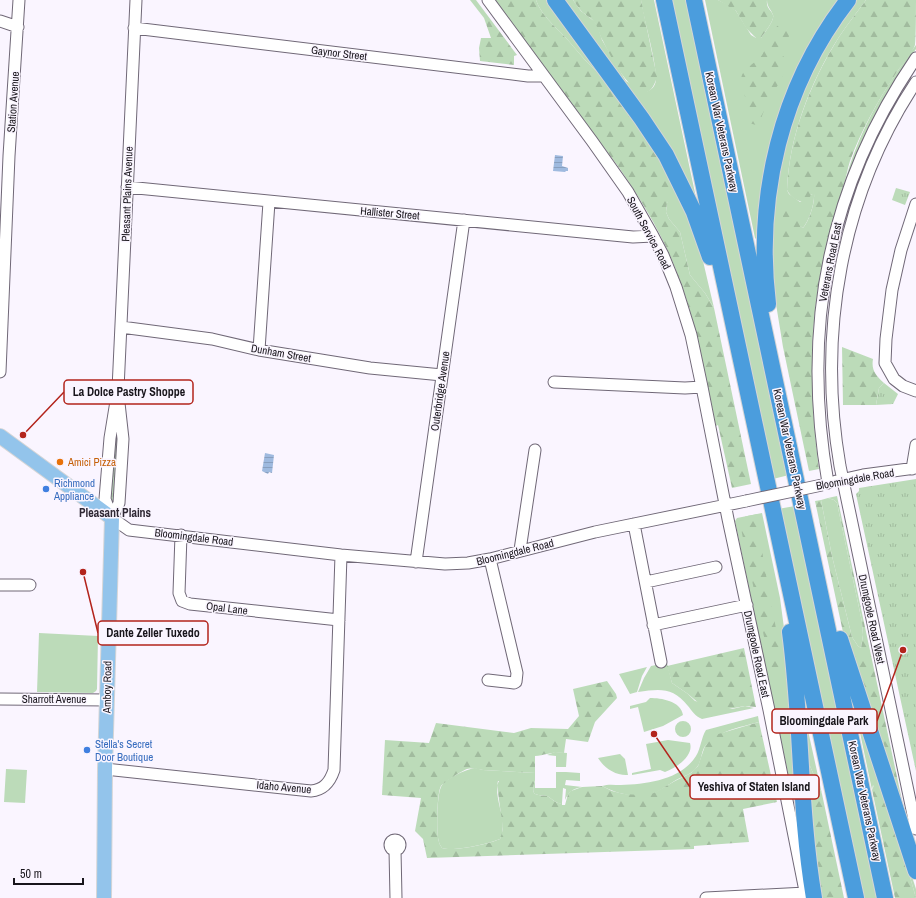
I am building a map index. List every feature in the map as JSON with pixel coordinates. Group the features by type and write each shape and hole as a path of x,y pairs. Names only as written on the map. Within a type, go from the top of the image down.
{"highway":[{"path":"555,0 650,131 673,168 694,212 706,244 742,368"},
{"name":"Korean War Veterans Parkway","path":"694,0 885,898"},
{"path":"783,418 765,271 766,226 771,175 780,132 796,89 819,43 848,0"},
{"path":"665,2 856,898"},
{"path":"774,516 794,672 808,862 809,896"},
{"path":"809,538 830,603 846,660 916,871"}],"main road":[{"path":"0,436 112,518"},
{"name":"Amboy Road","path":"104,898 105,768 112,518"}],"street":[{"name":"Station Avenue","path":"0,372 9,156 19,0"},
{"name":"Pleasant Plains Avenue","path":"112,518 105,499 110,438 118,389 136,0"},
{"name":"South Service Road","path":"488,0 616,175 638,208 663,255 682,305 691,335 726,505"},
{"path":"0,21 18,27"},
{"name":"Gaynor Street","path":"134,28 522,75 544,76"},
{"name":"Veterans Road East","path":"825,484 817,370 820,319 833,238 843,203 861,156 884,109 916,58"},
{"name":"Veterans Road East","path":"842,480 834,428 831,377 832,326 839,276 852,222 866,179 890,127 916,82"},
{"name":"Hallister Street","path":"127,187 636,237 653,236"},
{"path":"259,350 269,202"},
{"path":"916,204 901,250 892,290 886,339 885,363 894,379 903,386 916,391"},
{"name":"Outerbridge Avenue","path":"416,562 464,220"},
{"name":"Dunham Street","path":"121,327 212,339 259,350 370,368 442,375"},
{"path":"554,382 685,388 702,387"},
{"path":"914,469 916,445"},
{"path":"520,550 535,450"},
{"name":"Bloomingdale Road","path":"112,518 129,530 341,555 445,564 468,563 490,559 520,550 595,532 863,475 914,469"},
{"name":"Drumgoole Road West","path":"842,480 916,829"},
{"name":"Drumgoole Road East","path":"726,505 809,896"},
{"path":"634,524 661,662"},
{"name":"Opal Lane","path":"181,535 179,592 182,601 190,604 339,620"},
{"name":"Idaho Avenue","path":"105,768 310,790 321,788 329,781 334,770 341,555"},
{"path":"488,680 514,684 517,678 490,559"},
{"path":"646,582 716,567"},
{"path":"0,585 30,585"},
{"path":"653,624 747,605"},
{"name":"Sharrott Avenue","path":"0,699 107,700"},
{"path":"396,850 396,898"},
{"path":"706,898 809,896"}],"green space":[{"path":"470,0 476,0 517,55 514,56 514,65 480,61 479,48 481,38 491,38 484,18"},
{"path":"495,0 536,0 541,11 586,61 600,74 651,142 674,186 674,192 667,203 666,212 669,219 680,232 690,275 705,293 714,308 751,484 732,488 718,425 716,426 695,327 676,270 658,231 620,169"},
{"path":"536,0 546,0 600,74 586,61 541,11"},
{"path":"561,0 573,0 581,11 594,21 598,27 602,40 626,81 645,92 653,87 656,78 641,0 654,0 698,207"},
{"path":"573,0 641,0 657,77 651,89 644,92 636,89 628,82 613,59 596,24"},
{"path":"671,0 686,0 789,475 773,479"},
{"path":"705,0 718,0 730,6 736,11 751,35 756,38 761,38 771,23 773,17 767,0 843,0 813,45 758,241 755,238"},
{"path":"718,0 767,0 768,7 773,15 772,20 761,38 756,38 746,28 736,11"},
{"path":"853,0 866,0 842,32 819,72 810,91 797,130 792,150 787,190 789,194 800,202 814,193 813,207 803,228 800,226 784,329 783,347 776,304 773,265 775,175 810,68"},
{"path":"866,0 916,0 915,45 882,96 854,150 827,242 818,287 812,365 812,390 819,469 809,471 783,347 783,214 786,207 792,207 800,216 800,226 803,228 813,207 814,194 812,194 806,202 803,202 793,197 787,190 792,150 797,130 810,92 819,73 842,32"},
{"path":"780,24 785,25 790,34 782,51 783,56 788,61 787,66 779,84 770,95 760,121 756,125 747,121 746,100 741,84 741,78 744,71 762,55 771,34"},
{"path":"916,45 916,49 876,115 844,186 856,148 864,129 893,78"},
{"path":"674,186 694,232 703,261 714,308 705,293 690,275 680,232 669,219 666,212 667,203"},
{"path":"896,188 910,192 905,205 892,200"},
{"path":"842,347 873,359 875,372 884,383 879,388 876,405 843,405"},
{"path":"884,383 898,394 893,404 876,405 879,388"},
{"path":"115,437 118,439 116,478 113,500 111,502 109,497"},
{"path":"916,479 916,771 856,494 859,491 859,488"},
{"path":"837,496 903,805 898,806 847,651 815,501 821,500 832,556 852,637 861,648 863,635 862,622 837,503 828,498"},
{"path":"828,498 837,503 862,622 863,635 861,648 852,637 832,556 821,500"},
{"path":"795,506 877,898 860,898 778,509"},
{"path":"762,513 780,598 784,628 797,796 793,797 735,521 737,518"},
{"path":"757,514 764,564 782,661 775,679 773,679 740,524 744,517"},
{"path":"39,633 98,636 96,691 93,693 37,692"},
{"path":"744,648 756,707 745,706 723,710 710,708 701,705 672,683 667,666"},
{"path":"667,663 672,683 695,701 732,709 745,706 754,708 702,719 697,716 677,695 671,692 653,690 638,692 651,666"},
{"path":"647,667 642,676 637,692 630,694 619,674"},
{"path":"607,681 617,698 595,722 588,742 566,739 564,753 535,756 535,773 469,769 458,774 441,786 437,822 439,844 442,848 462,848 480,845 500,839 503,829 497,785 500,779 535,780 533,791 535,794 547,796 556,802 562,803 562,805 565,805 568,794 571,791 582,787 602,786 612,791 624,794 640,795 654,793 691,773 698,766 705,746 715,735 759,722 777,802 743,809 749,842 694,846 694,849 427,858 423,839 415,831 421,798 382,795 385,740 429,743 436,723 514,733 531,728 568,729 579,716 573,689"},
{"path":"650,698 675,703 679,706 683,715 663,726 644,732 638,707 630,709 630,706 646,702"},
{"path":"854,704 916,889 916,898 904,856 873,785 872,790"},
{"path":"758,716 759,722 725,732 712,740 704,747 699,765 695,769 655,793 635,796 614,791 602,786 652,782 682,771 696,756 706,730"},
{"path":"805,717 822,794 810,766 816,898"},
{"path":"683,721 689,723 691,729 689,735 683,737 677,735 675,729 677,723"},
{"path":"668,740 690,743 691,748 687,757 683,761 674,768 665,772 660,770 632,775 632,773 651,769 646,744"},
{"path":"555,752 567,753 566,767 556,767 556,756 547,755"},
{"path":"620,754 625,759 628,775 611,771 598,758"},
{"path":"810,766 822,794 844,898 819,898 806,768"},
{"path":"475,768 483,770 535,773 535,780 498,781 497,795 503,825 500,839 462,848 442,848 439,844 437,823 441,787 451,778 462,772"},
{"path":"6,769 27,770 25,803 4,802"},
{"path":"556,772 580,773 580,781 566,780 565,785 582,787 568,794 565,800 566,789 563,788 562,803 560,803 547,796 535,794 533,788 535,780 535,788 556,788"},
{"path":"878,780 904,856 916,898 895,898 872,790"}],"water":[{"path":"555,155 563,156 562,166 568,168 568,171 553,171"},
{"path":"265,453 274,455 272,473 269,472 268,474 262,471"}],"place":[{"name":"La Dolce Pastry Shoppe","path":"23,435"},
{"name":"Amici Pizza","path":"60,462"},
{"name":"Richmond Appliance","path":"46,489"},
{"name":"Dante Zeller Tuxedo","path":"83,572"},
{"name":"Bloomingdale Park","path":"903,650"},
{"name":"Yeshiva of Staten Island","path":"654,734"},
{"name":"Stella's Secret Door Boutique","path":"87,750"}],"district":[{"name":"Pleasant Plains","path":"115,513"}]}
